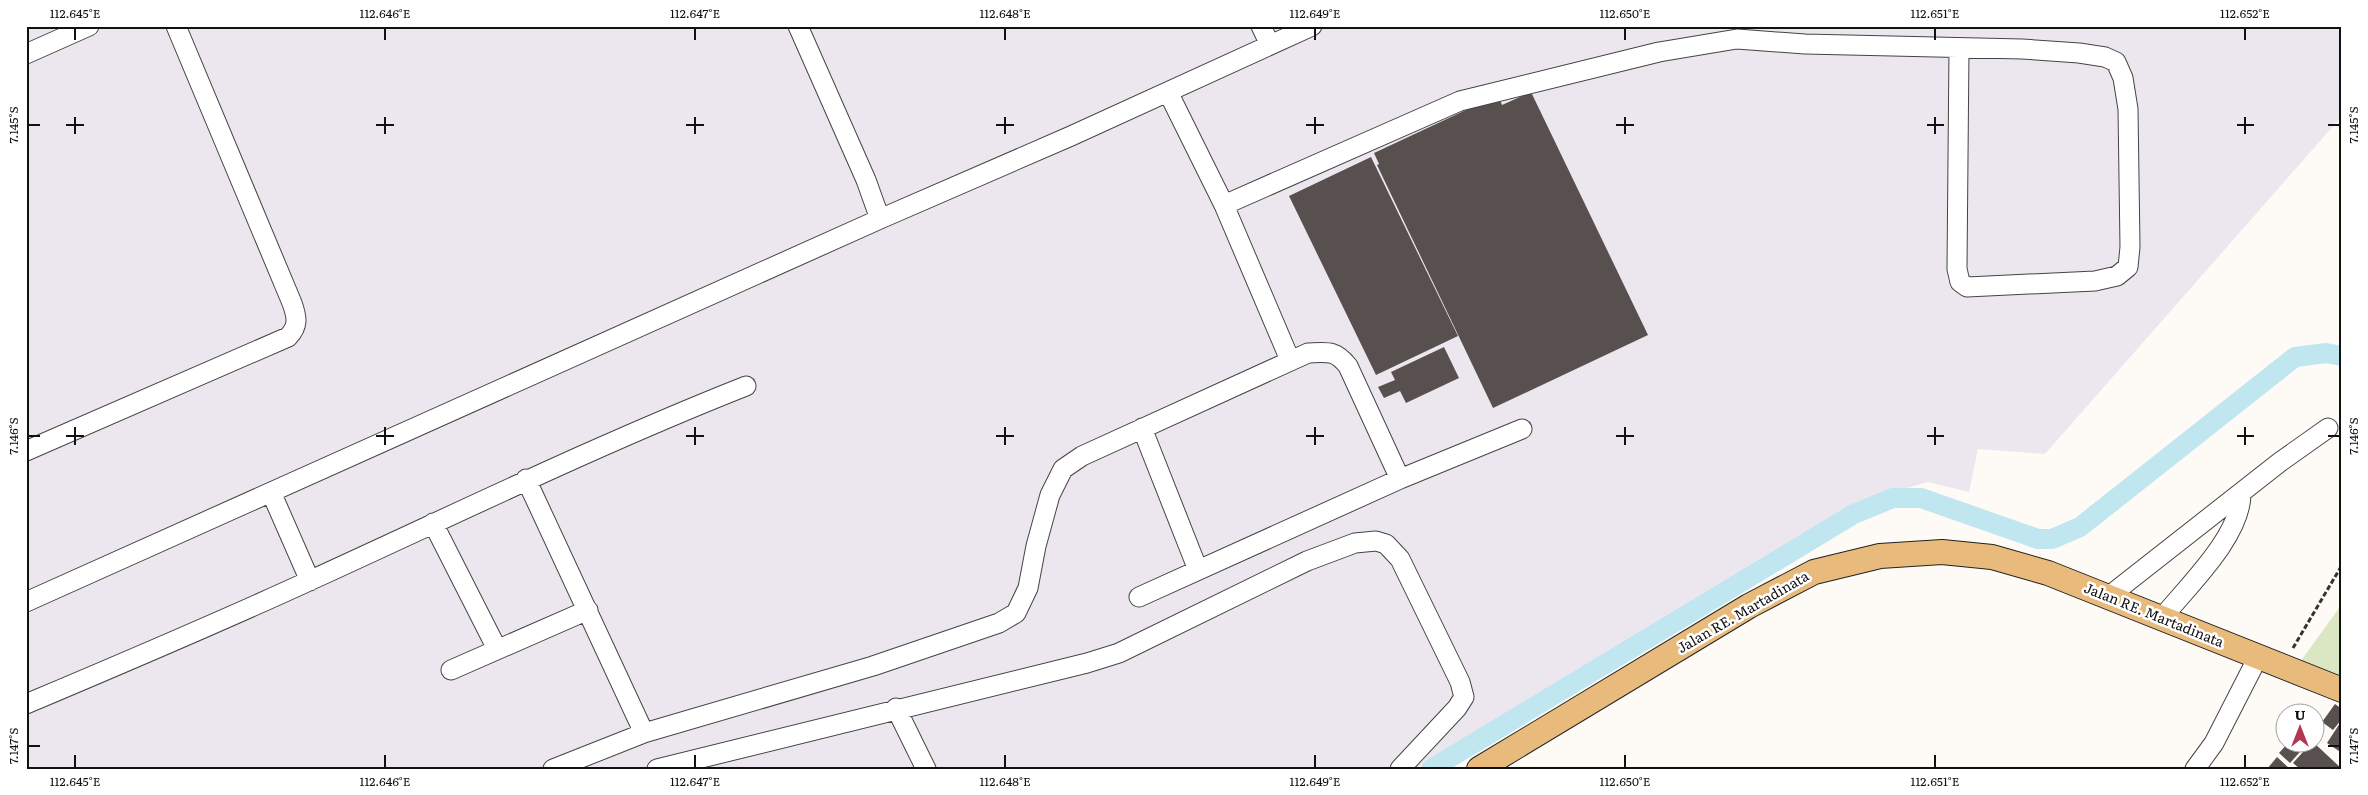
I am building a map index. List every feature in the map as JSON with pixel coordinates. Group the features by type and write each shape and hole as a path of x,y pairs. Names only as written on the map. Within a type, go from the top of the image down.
{"main road":[{"name":"Jalan RE. Martadinata","path":"1479,769 1749,606 1814,572 1880,556 1942,552 1992,557 2048,573 2342,690"}],"street":[{"path":"26,54 89,26"},
{"path":"26,452 288,337 296,329 297,317 292,303 176,26"},
{"path":"798,26 866,180 880,219"},
{"path":"1261,26 1270,45"},
{"path":"26,602 1312,26"},
{"path":"1224,205 1460,101 1545,78 1659,52 1736,39 1805,44 1959,48 2079,52 2105,56 2116,62 2122,78 2128,109 2130,248 2128,267 2117,276 2095,281 1967,287 1960,282 1957,269 1959,48"},
{"path":"1168,92 1224,205 1290,360"},
{"path":"553,769 644,733 873,666 999,623 1016,612 1028,588 1036,546 1050,495 1063,469 1082,456 1308,353 1328,352 1339,355 1348,366 1400,479"},
{"path":"26,704 310,580 526,479 664,419 746,386"},
{"path":"1142,428 1198,570"},
{"path":"2108,597 2328,428"},
{"path":"1139,597 1400,479 1522,429"},
{"path":"526,479 644,733"},
{"path":"271,492 310,580"},
{"path":"2162,618 2225,541 2234,526 2241,506 2241,494"},
{"path":"433,523 497,649"},
{"path":"657,769 896,708 1087,664 1119,653 1307,561 1355,543 1376,541 1386,544 1400,560 1460,682 1464,697 1457,708 1400,769"},
{"path":"451,670 588,610"},
{"path":"2195,769 2214,743 2258,657"},
{"path":"896,708 926,769"}],"path":[{"path":"2282,666 2342,566"}],"shaded area":[{"path":"26,26 2342,26 2342,116 2045,454 1978,449 1969,492 1928,482 1880,496 1415,769 26,769"}],"green space":[{"path":"2342,604 2342,677 2300,662"}],"building":[{"path":"1531,92 1648,335 1493,408 1377,165 1379,164 1374,153 1498,95 1502,105"},
{"path":"1371,157 1458,336 1376,375 1289,196"},
{"path":"1444,347 1459,378 1406,403 1400,391 1384,398 1378,387 1395,380 1391,372"},
{"path":"2335,704 2342,709 2342,719 2333,730 2326,725 2326,716"},
{"path":"2342,720 2342,753 2327,743"},
{"path":"2280,752 2300,752 2290,763"},
{"path":"2303,752 2324,752 2342,769 2300,769 2293,763"},
{"path":"2277,757 2290,769 2267,769"}],"waterway":[{"path":"1431,769 1854,514 1893,498 1921,498 2038,539 2052,539 2080,527 2295,357 2326,353 2342,356"}]}
